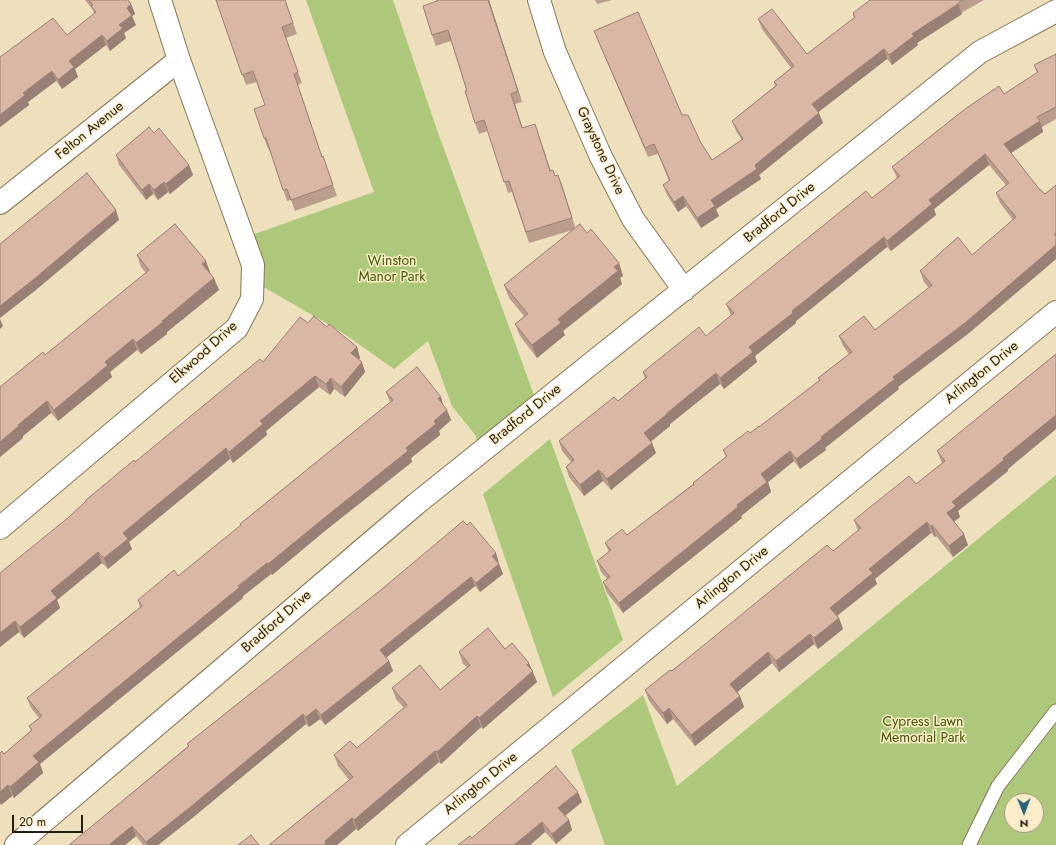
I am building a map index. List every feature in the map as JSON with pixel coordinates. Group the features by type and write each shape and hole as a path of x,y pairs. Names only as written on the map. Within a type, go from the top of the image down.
{"street":[{"name":"Elkwood Drive","path":"0,528 237,328 252,299 253,265 179,60 160,0"},
{"name":"Graystone Drive","path":"539,0 555,52 601,157 633,220 684,290"},
{"name":"Bradford Drive","path":"16,845 416,504 980,52 1056,11"},
{"name":"Felton Avenue","path":"0,203 179,60"},
{"name":"Arlington Drive","path":"407,845 1056,312"}],"lane":[{"path":"968,845 998,786 1056,711"}],"green space":[{"name":"Winston Manor Park","path":"306,0 393,0 436,127 538,406 478,454 476,436 452,406 428,341 394,369 340,331 253,281 243,238 374,192"},
{"path":"550,439 623,640 553,697 483,494"},
{"name":"Cypress Lawn Memorial Park","path":"1056,475 1056,845 605,845 571,750 643,695 677,786"}],"building":[{"path":"89,0 128,0 131,4 127,8 132,15 119,25 123,28 107,41 102,35 69,61 74,67 58,80 52,71 23,93 25,95 0,115 0,57 53,18 67,35 96,12 91,6 93,5"},
{"path":"216,0 285,0 293,23 282,27 298,72 294,74 333,185 291,200 287,189 283,190 266,138 264,138 254,109 265,105 253,71 242,75"},
{"path":"437,0 488,0 518,91 511,94 522,128 535,124 550,171 553,170 555,176 558,175 572,218 526,232 509,181 504,182 484,120 475,123 465,91 467,91 448,30 432,35 423,6"},
{"path":"870,0 963,0 912,34 914,36 889,55 884,49 812,104 819,113 755,165 757,169 711,200 715,206 697,218 683,196 674,202 663,185 670,180 654,144 645,148 594,31 638,12 682,115 688,115 701,143 712,160 743,139 732,121 777,85 774,82 794,66 758,19 772,9 807,54 855,17 853,13"},
{"path":"1056,54 1056,107 1037,117 1040,121 1004,144 1040,190 1045,194 1056,185 1056,233 1054,234 1056,236 1056,245 965,323 893,377 895,379 821,437 822,439 796,459 790,451 761,474 767,482 619,603 603,582 610,577 597,561 611,550 605,543 622,529 627,535 694,484 693,483 727,456 723,450 748,431 750,433 759,427 820,380 818,378 852,352 839,336 864,316 875,330 932,285 920,271 958,237 972,255 1016,217 996,193 1009,183 985,154 929,200 932,204 887,241 884,237 792,311 793,313 749,347 753,352 720,378 716,373 666,414 644,433 652,443 607,479 599,470 580,485 566,467 574,460 559,441 614,397 618,401 647,377 643,372 699,327 706,336 734,313 726,304 866,191 872,198 900,176 892,167 965,109 999,86 1004,94 1038,72 1034,65"},
{"path":"149,127 154,133 159,128 189,165 166,184 164,182 154,190 149,184 142,190 116,155"},
{"path":"87,173 116,210 0,306 0,244"},
{"path":"175,224 206,261 202,264 214,278 136,343 133,339 105,362 108,365 54,410 47,401 0,442 0,387 43,352 45,355 149,270 137,255"},
{"path":"580,224 587,233 591,229 619,263 614,267 618,271 558,319 561,323 532,345 515,324 528,314 504,285"},
{"path":"314,316 327,327 329,324 357,347 351,353 362,362 341,387 331,378 326,384 315,376 260,421 263,424 229,452 226,448 123,533 128,539 104,558 98,552 51,591 57,598 20,627 15,621 0,633 0,573 69,517 86,500 134,460 135,462 260,359 263,362 300,317 308,323"},
{"path":"1056,354 1056,415 952,502 956,506 947,513 964,534 949,546 932,525 931,527 927,522 869,569 873,573 830,608 839,618 814,638 810,634 776,661 768,652 730,684 740,696 691,735 669,708 663,713 645,690 670,670 672,671 827,545 833,551 861,528 854,520 909,476 916,484 945,461 937,451"},
{"path":"417,367 441,397 438,398 447,410 434,421 436,424 406,448 408,451 268,564 267,563 238,586 240,587 33,756 39,762 10,787 8,785 0,792 0,753 2,751 4,754 32,730 29,726 42,716 27,698 142,606 138,600 174,570 178,576 393,400 386,392"},
{"path":"463,521 467,525 470,522 496,553 492,556 499,564 476,583 471,577 380,650 389,661 321,715 316,709 306,717 303,714 146,842 132,826 109,845 69,845 189,746 187,744 382,589"},
{"path":"488,628 505,649 512,643 529,663 527,665 533,671 479,718 477,716 437,752 435,751 354,820 352,818 325,841 326,843 324,845 269,845 353,777 334,755 350,741 357,748 407,705 392,688 420,665 440,690 470,665 459,652"},
{"path":"556,766 578,792 558,808 569,820 552,834 542,822 514,845 458,845 470,836 472,838"},
{"path":"251,835 259,845 238,845"}]}
